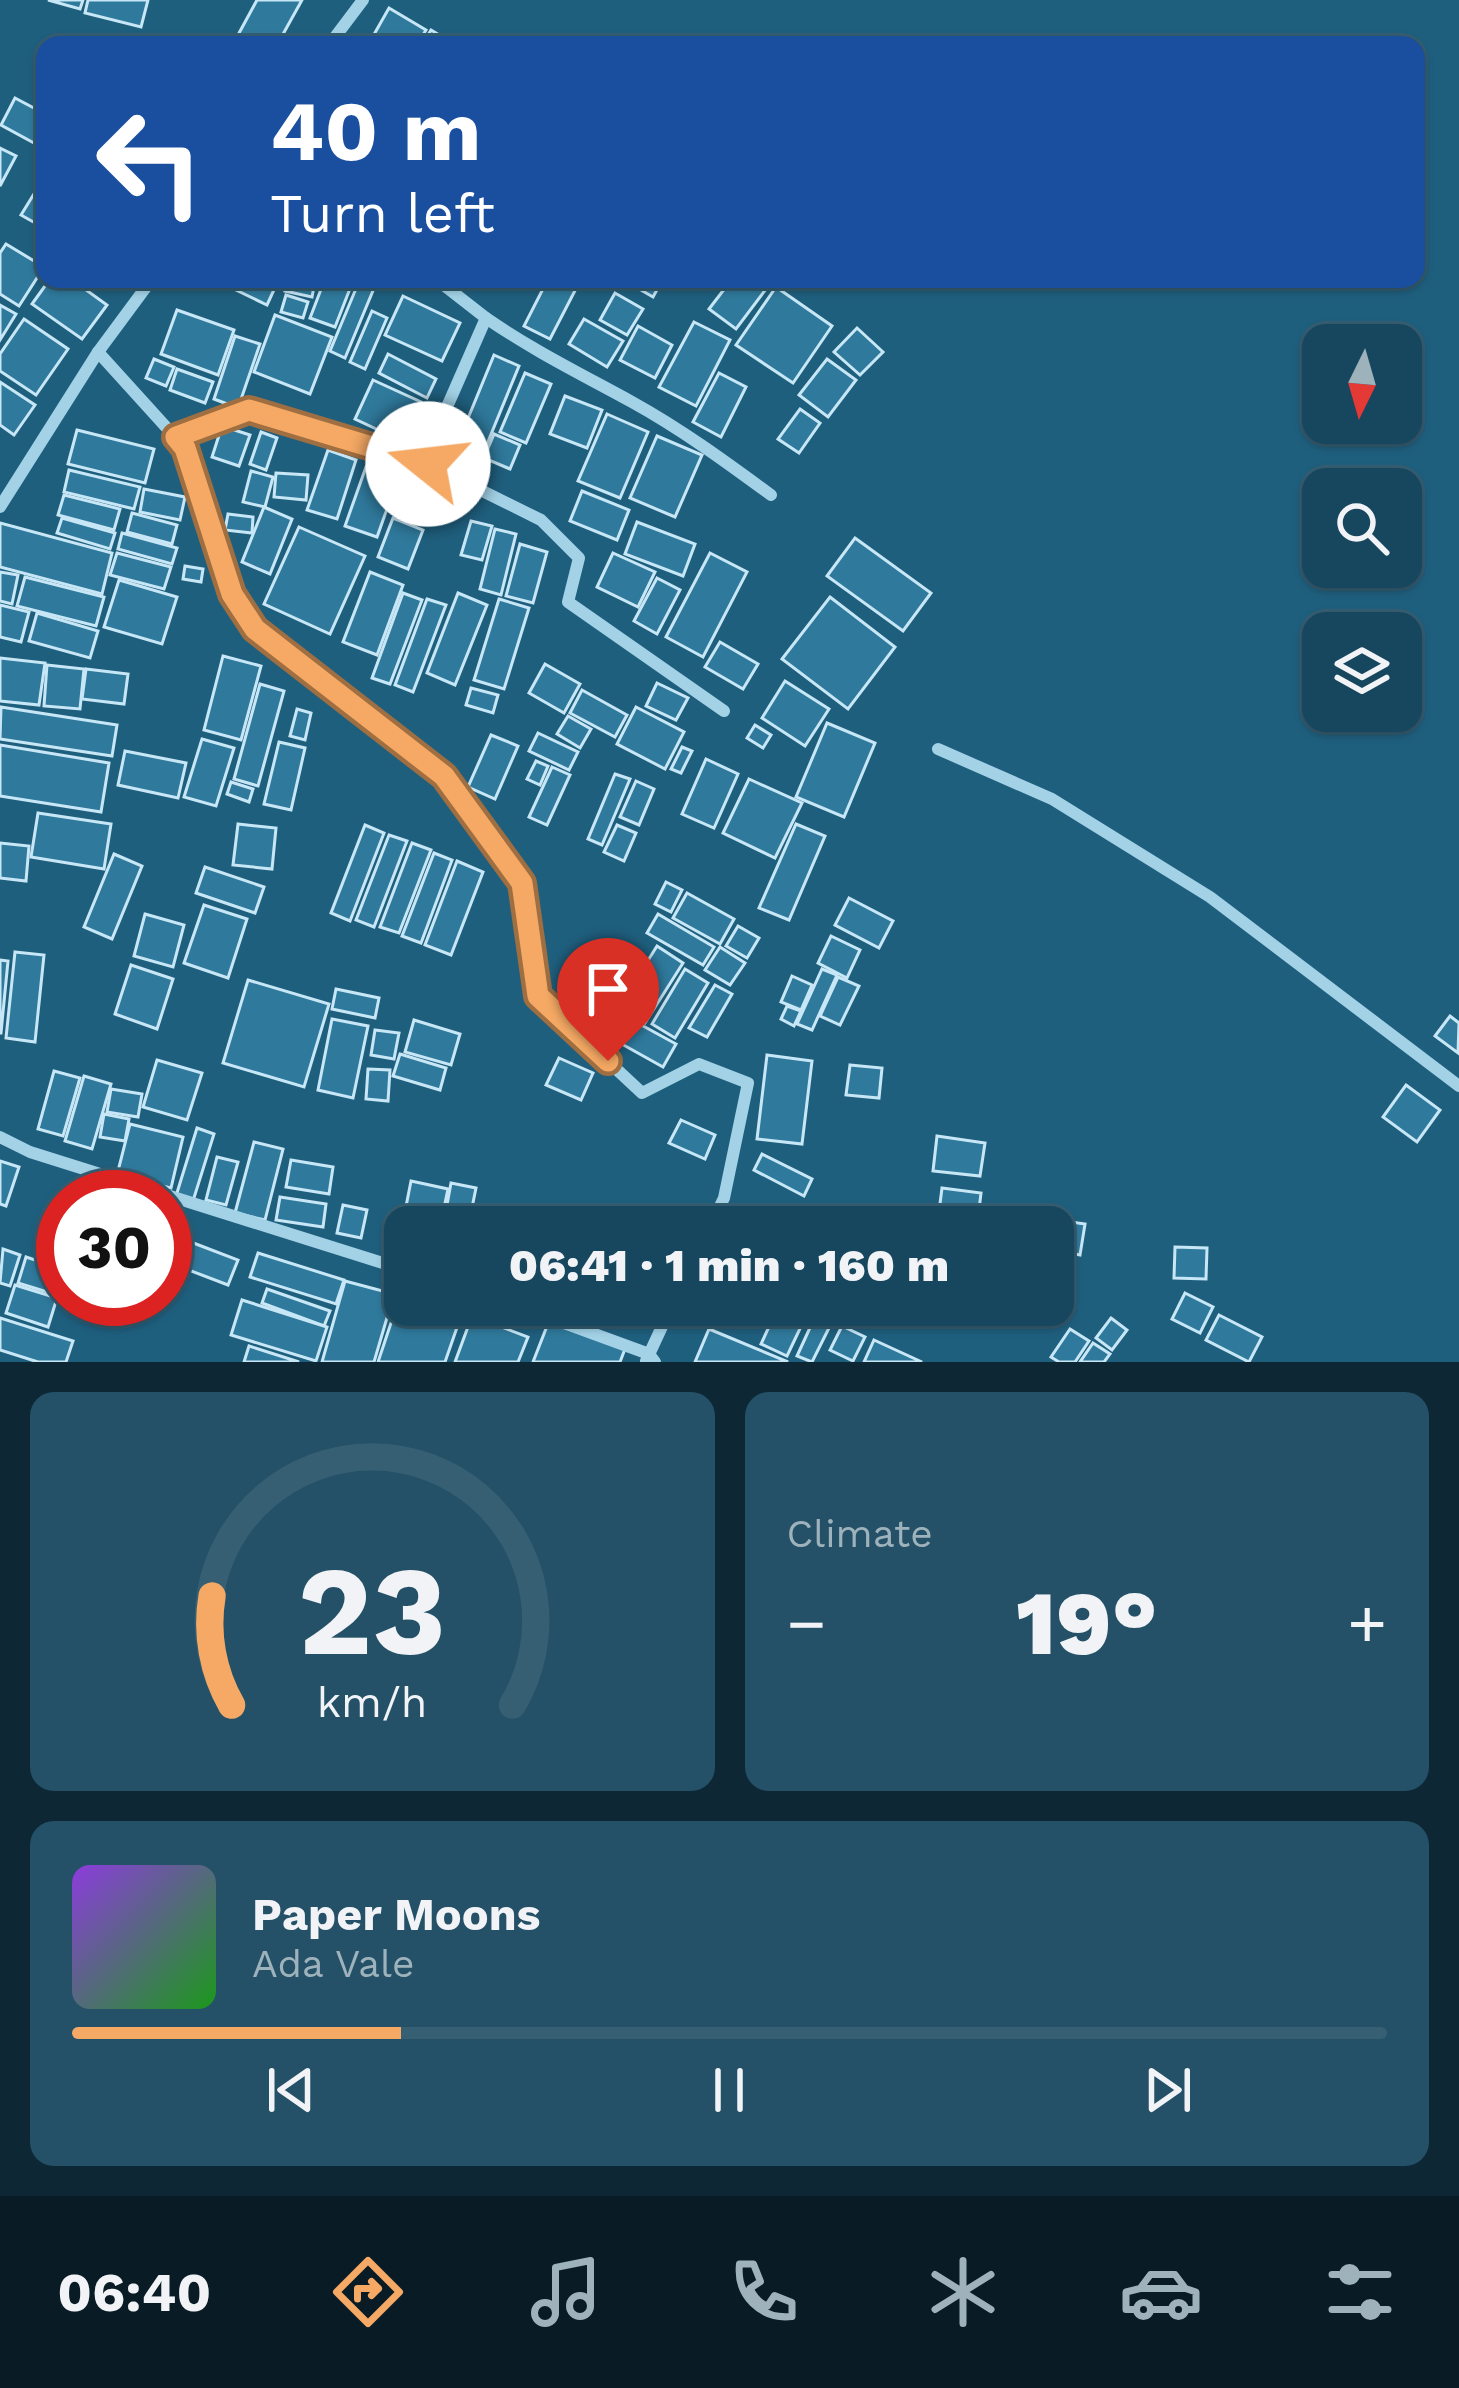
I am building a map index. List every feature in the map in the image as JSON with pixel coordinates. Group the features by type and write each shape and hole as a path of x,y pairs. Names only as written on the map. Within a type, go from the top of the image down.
{"street":[{"path":"336,36 363,0"},
{"path":"0,507 98,352 145,288"},
{"path":"448,288 539,355 633,402 771,495"},
{"path":"428,464 443,416 486,318"},
{"path":"98,352 185,448 232,594 255,629 444,776 522,883 538,996 642,1093 699,1064 748,1083 720,1206"},
{"path":"176,437 249,410 428,464 541,520 578,558 568,602 724,710"},
{"path":"938,749 1052,799 1210,897 1459,1086"},
{"path":"0,1137 30,1152 384,1263"},
{"path":"568,1326 650,1359 663,1326"}],"building":[{"path":"48,0 83,0 80,9"},
{"path":"88,0 148,0 141,27 85,13"},
{"path":"257,0 302,0 282,36 238,35"},
{"path":"389,8 426,30 422,36 373,36"},
{"path":"15,98 36,109 36,144 1,125"},
{"path":"0,148 16,156 0,186"},
{"path":"36,191 36,223 21,215"},
{"path":"6,244 36,262 36,279 19,306 0,294 0,253"},
{"path":"44,288 83,288 107,305 82,339 32,304"},
{"path":"232,288 275,288 267,305"},
{"path":"286,288 314,288 312,297"},
{"path":"322,288 350,288 335,327 310,318"},
{"path":"356,288 374,288 345,358 330,351"},
{"path":"543,288 576,288 550,339 524,326"},
{"path":"638,288 658,288 653,297"},
{"path":"725,288 767,288 736,329 709,309"},
{"path":"775,288 832,326 793,383 736,345"},
{"path":"615,293 643,309 627,335 600,320"},
{"path":"286,295 308,302 303,318 281,312"},
{"path":"403,296 460,323 442,361 385,335"},
{"path":"0,305 16,314 0,340"},
{"path":"177,310 234,330 218,375 161,354"},
{"path":"372,311 387,318 365,369 350,362"},
{"path":"275,315 332,337 310,394 254,372"},
{"path":"24,319 68,349 36,395 0,371 0,354"},
{"path":"584,319 623,341 607,367 569,344"},
{"path":"694,322 730,340 696,406 659,387"},
{"path":"638,326 672,345 655,378 620,360"},
{"path":"857,328 883,352 860,375 834,352"},
{"path":"235,336 260,344 238,408 214,399"},
{"path":"388,354 436,379 427,398 379,373"},
{"path":"494,355 519,366 487,444 462,433"},
{"path":"154,359 174,367 166,386 146,378"},
{"path":"827,359 856,380 828,417 799,395"},
{"path":"177,369 213,382 205,403 170,390"},
{"path":"525,373 551,384 526,443 500,432"},
{"path":"719,373 746,387 721,437 693,422"},
{"path":"373,380 421,402 402,441 355,419"},
{"path":"0,382 35,405 14,435 0,425"},
{"path":"565,396 602,410 587,448 550,434"},
{"path":"800,409 820,423 799,453 778,439"},
{"path":"607,414 648,432 620,498 578,481"},
{"path":"222,426 250,435 239,466 212,457"},
{"path":"77,430 154,449 145,483 68,464"},
{"path":"261,432 277,438 266,470 250,464"},
{"path":"494,434 520,445 510,469 484,458"},
{"path":"657,436 702,455 675,517 630,498"},
{"path":"328,450 356,460 337,519 307,510"},
{"path":"366,467 398,478 377,537 345,526"},
{"path":"69,470 140,487 134,509 64,492"},
{"path":"251,471 273,477 265,507 243,502"},
{"path":"276,473 308,475 306,500 274,497"},
{"path":"144,489 185,497 180,520 140,512"},
{"path":"582,491 629,510 617,540 570,521"},
{"path":"64,495 120,509 114,530 58,515"},
{"path":"264,507 292,519 270,574 242,562"},
{"path":"132,513 177,525 172,544 127,532"},
{"path":"228,514 253,517 252,533 225,530"},
{"path":"62,518 115,533 110,549 57,533"},
{"path":"393,518 423,530 408,569 378,557"},
{"path":"471,521 492,526 482,560 461,555"},
{"path":"637,522 695,544 683,576 625,554"},
{"path":"0,523 112,553 102,594 0,567"},
{"path":"299,527 365,556 330,634 264,604"},
{"path":"495,529 516,534 501,595 480,589"},
{"path":"122,533 177,548 172,564 118,549"},
{"path":"855,538 931,593 903,631 827,576"},
{"path":"520,544 547,552 533,603 506,596"},
{"path":"117,553 171,567 164,589 110,575"},
{"path":"613,553 655,572 638,607 597,587"},
{"path":"710,553 747,572 703,657 666,637"},
{"path":"185,566 203,569 201,582 183,579"},
{"path":"0,572 18,575 12,604 0,601"},
{"path":"370,572 403,585 377,655 343,642"},
{"path":"25,577 104,597 96,626 17,606"},
{"path":"657,578 680,590 657,634 634,621"},
{"path":"119,580 177,597 162,644 104,627"},
{"path":"403,593 422,600 390,684 372,678"},
{"path":"458,593 487,605 455,685 427,673"},
{"path":"830,597 895,647 848,709 782,659"},
{"path":"427,599 446,605 413,692 395,685"},
{"path":"499,599 529,608 504,689 474,680"},
{"path":"0,605 29,612 21,642 0,637"},
{"path":"37,613 98,631 90,658 29,641"},
{"path":"720,642 758,664 743,689 705,667"},
{"path":"223,656 261,666 241,740 204,730"},
{"path":"0,658 45,663 39,705 0,701"},
{"path":"545,664 580,684 564,713 529,693"},
{"path":"47,665 84,669 80,709 44,706"},
{"path":"86,669 128,674 124,704 82,699"},
{"path":"785,681 829,709 805,746 762,718"},
{"path":"657,683 688,698 676,720 646,706"},
{"path":"260,684 284,691 258,786 234,779"},
{"path":"471,688 498,695 493,713 466,705"},
{"path":"582,690 627,715 615,737 570,713"},
{"path":"1,707 117,725 112,756 0,739"},
{"path":"636,707 684,732 665,769 617,744"},
{"path":"297,709 311,713 305,740 290,736"},
{"path":"568,716 591,729 580,748 557,734"},
{"path":"827,723 875,743 844,817 796,797"},
{"path":"755,725 771,735 763,748 747,738"},
{"path":"538,733 578,752 569,770 529,751"},
{"path":"491,735 518,746 495,799 468,787"},
{"path":"202,739 234,748 216,806 184,797"},
{"path":"279,742 305,748 291,810 264,804"},
{"path":"0,745 109,763 101,812 0,796"},
{"path":"682,747 692,751 681,773 671,769"},
{"path":"125,751 186,763 178,798 118,785"},
{"path":"706,759 738,774 714,828 682,814"},
{"path":"536,761 548,766 540,785 527,779"},
{"path":"552,767 570,775 547,825 529,817"},
{"path":"615,774 630,779 602,845 588,839"},
{"path":"749,779 802,803 775,858 723,833"},
{"path":"636,781 654,789 639,825 620,817"},
{"path":"231,782 253,789 249,802 227,794"},
{"path":"38,813 111,824 104,869 31,857"},
{"path":"238,824 276,828 272,869 233,865"},
{"path":"796,824 825,836 789,920 759,908"},
{"path":"365,825 384,833 350,921 331,913"},
{"path":"617,825 636,833 624,861 604,852"},
{"path":"389,835 407,841 374,927 356,920"},
{"path":"0,843 29,846 26,881 0,878"},
{"path":"412,843 431,850 399,933 380,927"},
{"path":"434,853 452,860 421,943 402,936"},
{"path":"114,854 142,866 112,939 84,927"},
{"path":"457,861 483,872 451,955 425,945"},
{"path":"205,867 264,887 255,913 196,893"},
{"path":"666,882 682,890 671,912 655,904"},
{"path":"687,893 734,919 720,944 673,918"},
{"path":"849,898 893,921 879,948 835,925"},
{"path":"204,905 247,919 228,978 184,963"},
{"path":"145,914 184,925 173,967 134,956"},
{"path":"658,914 714,947 703,965 647,933"},
{"path":"738,926 759,938 747,958 726,946"},
{"path":"831,936 860,950 847,978 818,963"},
{"path":"657,946 683,963 645,1023 619,1007"},
{"path":"720,947 745,963 730,985 705,970"},
{"path":"15,952 44,955 35,1042 6,1038"},
{"path":"609,958 629,971 612,999 592,987"},
{"path":"0,960 8,961 1,1033 0,1033"},
{"path":"131,965 173,979 157,1029 115,1014"},
{"path":"685,969 708,983 675,1038 652,1024"},
{"path":"822,969 837,975 812,1030 797,1024"},
{"path":"792,976 812,985 801,1010 781,1002"},
{"path":"838,977 859,986 840,1025 820,1016"},
{"path":"248,980 329,1004 304,1087 223,1063"},
{"path":"715,985 732,994 707,1037 689,1028"},
{"path":"336,989 379,998 375,1018 332,1009"},
{"path":"787,1006 801,1011 794,1026 781,1019"},
{"path":"614,1010 676,1044 663,1067 602,1033"},
{"path":"1450,1016 1459,1023 1458,1053 1435,1036"},
{"path":"332,1019 368,1026 353,1098 318,1090"},
{"path":"414,1020 460,1034 451,1065 405,1052"},
{"path":"375,1030 399,1033 394,1059 371,1055"},
{"path":"400,1054 446,1068 440,1090 393,1076"},
{"path":"767,1055 812,1061 802,1144 757,1139"},
{"path":"559,1058 593,1073 581,1100 546,1085"},
{"path":"157,1060 202,1073 187,1120 143,1107"},
{"path":"850,1065 882,1068 879,1098 846,1095"},
{"path":"368,1069 390,1070 388,1101 366,1099"},
{"path":"54,1071 80,1078 63,1136 38,1129"},
{"path":"84,1076 111,1084 92,1149 65,1141"},
{"path":"1406,1085 1440,1110 1417,1142 1383,1117"},
{"path":"111,1089 142,1094 138,1117 107,1112"},
{"path":"104,1114 129,1119 125,1141 100,1137"},
{"path":"681,1120 715,1135 705,1159 669,1143"},
{"path":"130,1124 183,1137 175,1170 118,1170"},
{"path":"197,1128 214,1134 193,1201 192,1170 184,1170"},
{"path":"937,1136 985,1143 980,1176 933,1171"},
{"path":"254,1142 283,1149 265,1220 235,1213"},
{"path":"762,1154 812,1179 804,1196 754,1170"},
{"path":"217,1157 238,1162 226,1205 206,1200"},
{"path":"291,1160 333,1167 329,1194 286,1187"},
{"path":"0,1161 19,1167 6,1206 0,1204"},
{"path":"411,1181 448,1189 444,1206 406,1206"},
{"path":"451,1183 476,1188 472,1206 447,1206"},
{"path":"942,1188 981,1193 979,1206 940,1206"},
{"path":"280,1197 326,1204 323,1227 276,1220"},
{"path":"343,1205 367,1210 361,1238 337,1233"},
{"path":"1074,1222 1085,1224 1080,1255 1074,1254"},
{"path":"192,1242 238,1260 228,1285 192,1271"},
{"path":"1175,1247 1207,1248 1206,1279 1174,1278"},
{"path":"3,1249 20,1255 10,1286 0,1283"},
{"path":"258,1253 344,1280 336,1304 250,1277"},
{"path":"26,1257 36,1260 36,1289 18,1283"},
{"path":"345,1281 384,1291 385,1326 374,1362 322,1362"},
{"path":"15,1285 36,1292 36,1323 6,1313"},
{"path":"267,1289 330,1311 324,1326 262,1303"},
{"path":"1185,1293 1213,1307 1200,1333 1172,1319"},
{"path":"242,1300 327,1327 316,1361 231,1335"},
{"path":"1219,1315 1262,1337 1249,1362 1206,1340"},
{"path":"0,1318 73,1341 66,1362 38,1362 0,1350"},
{"path":"1111,1318 1127,1330 1112,1350 1096,1338"},
{"path":"390,1326 458,1326 445,1362 378,1362"},
{"path":"468,1326 499,1326 528,1337 518,1362 455,1362"},
{"path":"547,1326 563,1326 625,1349 620,1362 533,1362"},
{"path":"769,1326 801,1326 787,1356 761,1344"},
{"path":"811,1326 830,1326 812,1362 797,1356"},
{"path":"842,1326 865,1337 853,1361 830,1350"},
{"path":"709,1329 788,1362 695,1362"},
{"path":"1070,1329 1089,1341 1075,1362 1059,1362 1051,1357"},
{"path":"874,1340 922,1362 864,1362"},
{"path":"1093,1343 1110,1354 1104,1362 1080,1362"},
{"path":"249,1346 299,1362 244,1362"}],"route":[{"path":"428,464 249,410 176,437 185,448 232,594 255,629 444,776 522,883 538,996 608,1061"}]}
